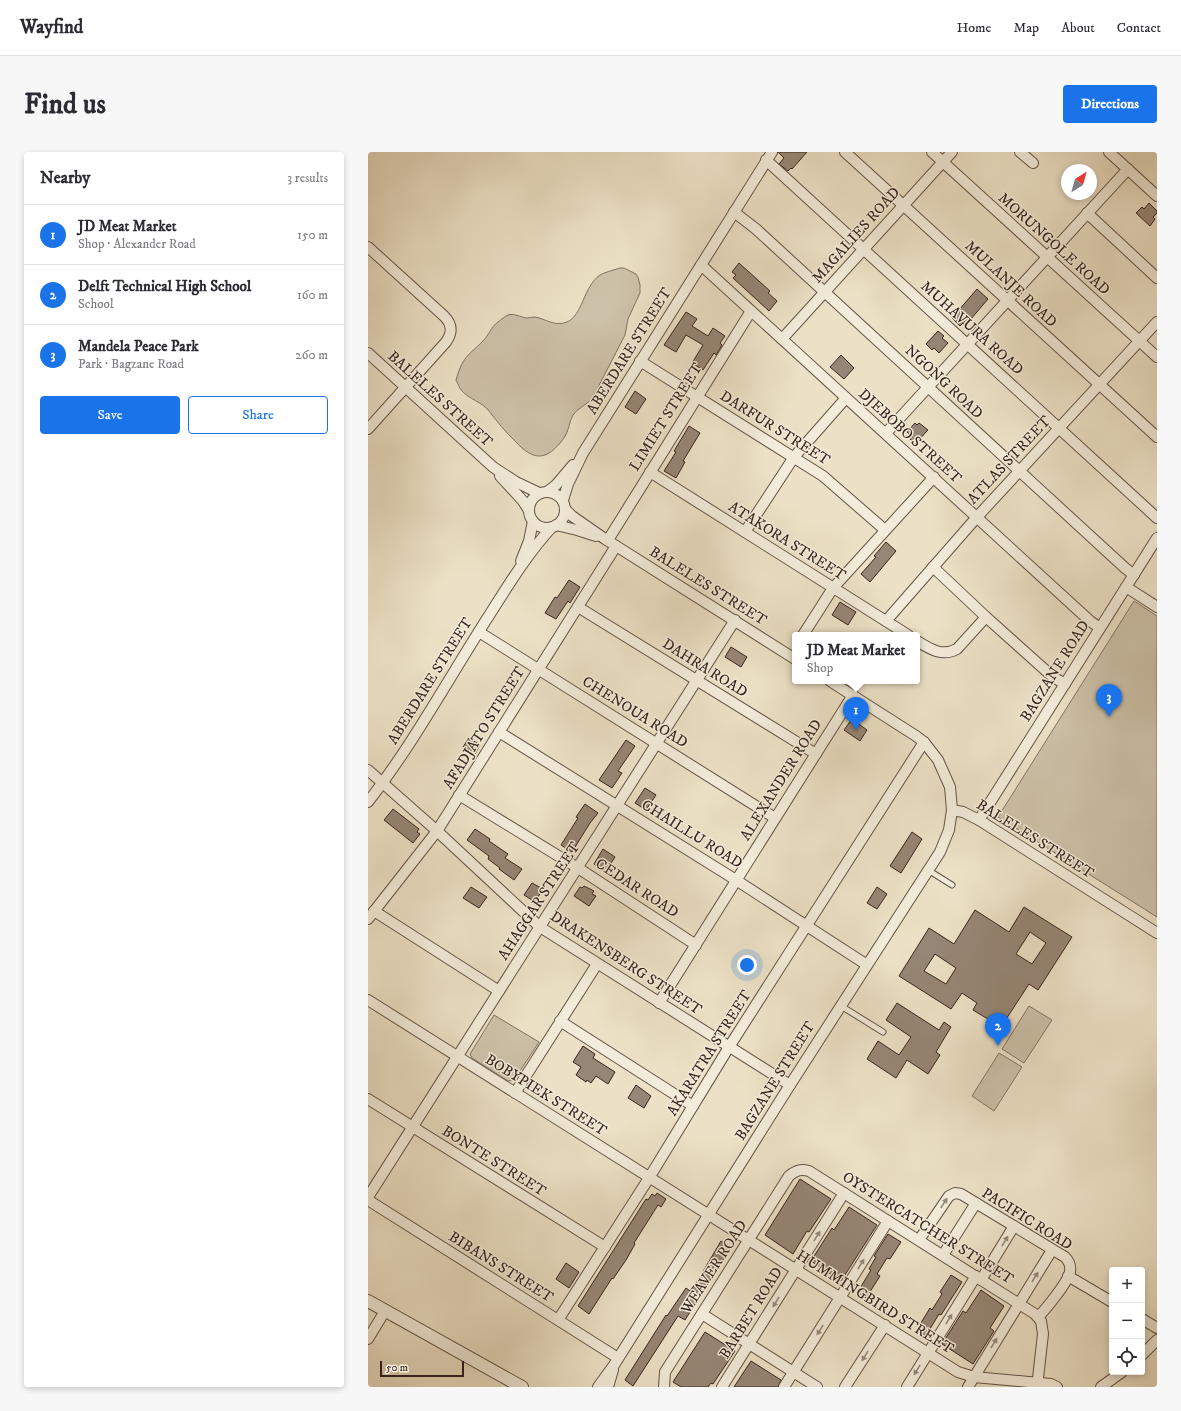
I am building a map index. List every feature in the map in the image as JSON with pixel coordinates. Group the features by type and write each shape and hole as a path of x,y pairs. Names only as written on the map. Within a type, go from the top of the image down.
{"street":[{"name":"MULANJE ROAD","path":"845,152 1157,438"},
{"name":"MORUNGOLE ROAD","path":"932,152 1046,258 1157,357"},
{"name":"MAGALIES ROAD","path":"782,339 952,152"},
{"path":"1020,152 1033,163"},
{"path":"1109,152 1157,196"},
{"name":"ABERDARE STREET","path":"564,505 568,484 583,453 769,156"},
{"name":"MUHAVURA ROAD","path":"769,156 864,250 1157,518"},
{"path":"886,433 1128,169"},
{"name":"NGONG ROAD","path":"734,212 756,229 1019,472 1134,575"},
{"path":"1087,213 1157,278"},
{"path":"368,246 444,316 451,328 449,338 368,429"},
{"name":"DJEBOBO STREET","path":"701,265 1085,616 1100,628"},
{"name":"LIMIET STREET","path":"610,542 650,472 751,311"},
{"name":"ATLAS STREET","path":"886,621 977,517 1157,322"},
{"name":"BALELES STREET","path":"368,354 492,467 523,500 528,509"},
{"name":"DARFUR STREET","path":"640,360 794,457 832,483 885,530"},
{"path":"745,532 794,457 846,398"},
{"name":"ABERDARE STREET","path":"543,492 561,479 583,453"},
{"name":"BALELES STREET","path":"492,467 516,482 543,492"},
{"name":"ATAKORA STREET","path":"650,472 903,632"},
{"path":"805,632 833,588 934,477"},
{"path":"543,492 557,494 564,505 562,521 554,526 540,527 532,521 528,513 530,501 534,496 543,492"},
{"name":"BALELES STREET","path":"564,505 572,516 610,542 792,654"},
{"name":"ABERDARE STREET","path":"516,574 528,545 532,521"},
{"name":"ABERDARE STREET","path":"368,802 383,782 437,700 516,574 554,526"},
{"name":"BALELES STREET","path":"554,526 586,532 610,542"},
{"name":"BAGZANE ROAD","path":"979,820 1157,538"},
{"name":"AFADJATO STREET","path":"371,915 437,831 578,607 610,542"},
{"path":"933,567 1053,677 1065,684"},
{"path":"1126,587 1157,607"},
{"name":"DAHRA ROAD","path":"578,607 816,754"},
{"path":"920,643 940,653 951,652 957,649 986,617"},
{"name":"AHAGGAR STREET","path":"369,1194 413,1128 499,990 618,806 735,620"},
{"name":"CHENOUA ROAD","path":"479,632 775,818"},
{"name":"BALELES STREET","path":"835,684 924,742 938,760 950,787 952,810 963,812 979,820 1157,932"},
{"name":"ALEXANDER ROAD","path":"659,1003 853,695"},
{"name":"CHAILLU ROAD","path":"499,732 736,880 867,965"},
{"name":"AKARATRA STREET","path":"558,1320 649,1178 729,1047 924,742"},
{"name":"DRAKENSBERG STREET","path":"368,770 437,831 540,927 790,1085"},
{"name":"CEDAR ROAD","path":"459,795 578,868 696,945"},
{"name":"BAGZANE STREET","path":"598,1387 940,852 950,830 952,810"},
{"path":"371,915 499,990"},
{"path":"515,1093 597,964"},
{"name":"BOBYPIEK STREET","path":"368,1000 708,1215"},
{"path":"560,1021 693,1106"},
{"name":"BONTE STREET","path":"368,1099 605,1248"},
{"name":"OYSTERCATCHER STREET","path":"800,1170 809,1171 1038,1316"},
{"name":"WEAVER ROAD","path":"664,1387 665,1372 789,1176 795,1171 800,1170"},
{"name":"BARBET ROAD","path":"722,1387 844,1193"},
{"name":"PACIFIC ROAD","path":"920,1240 949,1196 955,1193 961,1194 1065,1257 1069,1263 1070,1272 1068,1276"},
{"name":"BIBANS STREET","path":"369,1194 558,1320 616,1361"},
{"path":"943,1255 976,1204"},
{"name":"HUMMINGBIRD STREET","path":"708,1215 958,1372 1002,1383 1037,1385 1051,1384 1057,1387"},
{"path":"784,1387 888,1221"},
{"path":"907,1387 928,1352 1014,1226"},
{"path":"968,1387 1018,1303 1052,1250"},
{"path":"1037,1385 1043,1334 1041,1321 1038,1316 1047,1307 1068,1276 1109,1300"},
{"path":"368,1301 513,1384 522,1387"},
{"path":"368,1339 385,1311"},
{"path":"702,1314 816,1387"},
{"path":"1145,1321 1157,1328"},
{"path":"845,1387 884,1325"},
{"path":"1145,1351 1157,1340"},
{"name":"BAGZANE STREET","path":"608,1387 616,1361"},
{"path":"1101,1387 1118,1375"}],"lane":[{"path":"928,870 952,886"},
{"path":"841,1006 883,1032"}],"shaded area":[{"path":"624,268 636,274 640,285 640,293 628,319 625,335 592,399 577,410 573,415 566,435 558,446 546,455 540,456 528,453 508,434 486,408 461,390 456,380 463,361 485,339 494,326 508,315 512,314 526,318 535,317 558,324 567,322 577,313 594,280 602,274"},
{"path":"1134,601 1157,616 1157,917 998,817"},
{"path":"1029,1006 1052,1020 1024,1063 1002,1049"},
{"path":"494,1015 539,1042 514,1080 508,1081 472,1058 470,1054"},
{"path":"999,1053 1022,1067 994,1111 972,1096"}],"building":[{"path":"778,152 807,152 792,169 791,168 788,171 779,164 784,158"},
{"path":"1149,203 1157,211 1153,217 1155,219 1150,226 1136,213 1142,207 1144,209"},
{"path":"739,263 770,291 768,293 777,301 769,311 733,278 736,275 732,272"},
{"path":"977,289 988,299 965,326 963,323 960,326 952,318"},
{"path":"686,312 697,319 692,326 708,336 713,328 725,336 720,343 722,345 716,355 714,353 703,370 692,363 703,345 686,335 676,352 664,345"},
{"path":"938,331 944,336 942,338 948,343 939,353 934,348 932,350 926,344"},
{"path":"841,355 854,368 844,379 830,367"},
{"path":"635,391 646,399 636,414 625,407"},
{"path":"915,423 917,425 919,423 928,430 915,444 907,436 909,434 907,432"},
{"path":"689,426 700,433 683,461 685,462 676,478 664,471 676,452 674,451"},
{"path":"886,542 896,551 870,582 861,574 876,557 874,556"},
{"path":"569,580 580,587 570,603 568,601 556,619 545,613 555,597 557,598"},
{"path":"840,602 856,612 848,625 832,615"},
{"path":"731,647 747,657 741,667 725,657"},
{"path":"852,719 867,730 860,741 844,730"},
{"path":"469,738 480,745 475,754 463,747"},
{"path":"626,740 635,746 618,771 622,773 612,788 599,780"},
{"path":"645,788 656,795 646,810 635,803"},
{"path":"585,804 598,813 572,852 561,845"},
{"path":"393,809 419,829 417,832 420,834 413,843 384,820"},
{"path":"475,829 508,854 505,858 522,869 514,880 488,859 489,856 467,840"},
{"path":"912,832 922,839 901,873 890,866"},
{"path":"603,849 615,857 605,872 594,864"},
{"path":"532,883 543,889 535,902 524,895"},
{"path":"584,886 594,891 592,894 596,896 589,906 574,896 580,887 582,888"},
{"path":"471,887 487,897 479,908 463,898"},
{"path":"877,887 887,894 877,909 867,903"},
{"path":"1024,907 1072,937 1038,990 1029,984 1001,1027 973,1010 977,1003 962,993 951,1009 899,976 929,928 954,944 975,910 1009,932","holes":["1030,932 1046,943 1032,964 1016,954","935,954 956,968 946,984 924,971"]},
{"path":"897,1003 939,1030 944,1022 951,1027 936,1052 940,1055 928,1074 907,1060 896,1078 867,1059 878,1041 899,1055 911,1037 886,1020"},
{"path":"583,1046 595,1054 593,1058 615,1072 608,1084 596,1076 591,1083 587,1080 586,1082 576,1075 581,1067 573,1062"},
{"path":"636,1085 651,1096 644,1108 628,1098"},
{"path":"800,1179 831,1199 809,1232 807,1231 793,1254 765,1235"},
{"path":"657,1193 666,1199 661,1207 658,1205 634,1243 635,1244 626,1260 613,1279 612,1278 589,1314 578,1306 646,1199 648,1200 652,1194 655,1196"},
{"path":"849,1207 877,1225 841,1281 811,1261 832,1228 834,1230"},
{"path":"888,1234 901,1242 890,1259 887,1258 877,1274 880,1276 866,1298 857,1293 871,1270 869,1269 876,1257 874,1256"},
{"path":"721,1241 731,1247 685,1320 678,1316 633,1386 625,1380 666,1315 667,1316 686,1288 690,1291 698,1280"},
{"path":"566,1263 579,1272 569,1288 556,1279"},
{"path":"951,1275 962,1282 941,1315 939,1314 925,1337 916,1331 930,1308 932,1310 942,1294 940,1292"},
{"path":"981,1290 1004,1306 990,1328 994,1331 973,1364 942,1344 963,1311 966,1313"},
{"path":"705,1332 735,1351 713,1384 711,1383 708,1387 681,1387 673,1382"},
{"path":"751,1361 781,1380 778,1387 734,1387"}],"place":[{"name":"Mandela Peace Park","path":"1109,717"},
{"name":"JD Meat Market","path":"856,730"},
{"name":"Delft Technical High School","path":"998,1046"}]}
